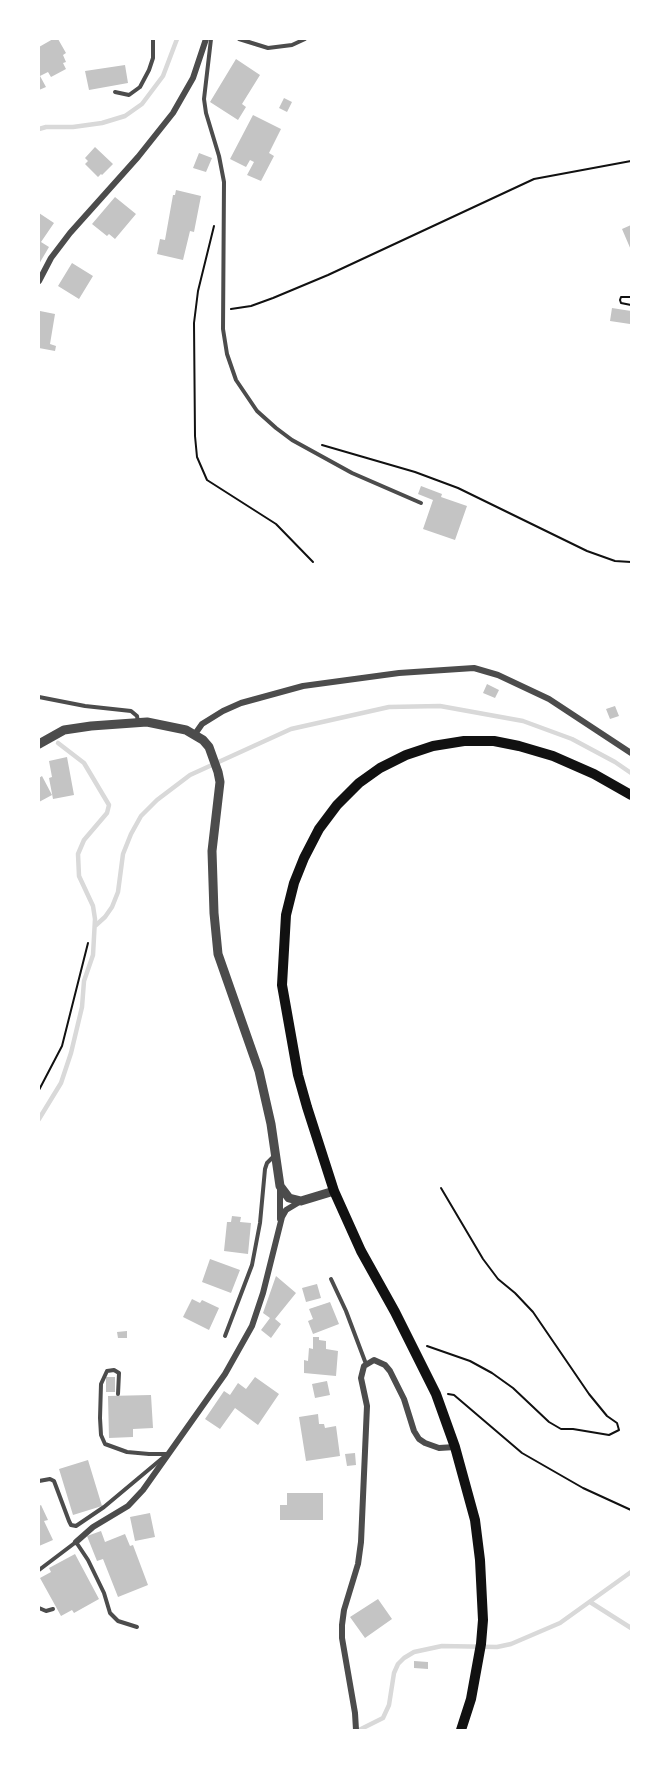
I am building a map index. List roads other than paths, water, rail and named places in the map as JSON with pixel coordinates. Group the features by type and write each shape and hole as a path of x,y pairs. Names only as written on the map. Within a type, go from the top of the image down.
{"main road":[{"path":"461,1730 471,1699 481,1644 483,1604 475,1520 455,1447 436,1394 361,1251 334,1191 298,1075 282,985 286,915 294,883 319,829 337,805 359,783 406,754 433,746 464,741 494,741 553,756 594,774 631,795"}],"street":[{"path":"39,281 51,258 70,233 138,157 173,113 193,78 206,39"},
{"path":"195,734 202,724 223,711 242,703 303,686 399,673 474,668 498,675 549,699 631,753"},
{"path":"39,744 64,730 138,722 174,726 195,734 203,740 214,757 218,771 219,792 212,851 218,954 259,1071 271,1124 280,1186 280,1223"},
{"path":"280,1186 289,1198 301,1201"},
{"path":"76,1542 93,1527 136,1498 152,1480 168,1453 225,1374 245,1341 258,1309 280,1223 286,1210 301,1201 334,1191"},
{"path":"356,1730 342,1625 358,1564 361,1542 367,1397 361,1378 366,1364 374,1360 379,1361 390,1371 404,1399 414,1431 419,1439 439,1448 455,1447"}],"lane":[{"path":"115,92 129,94 140,87 153,58 153,39"},
{"path":"211,39 204,99 224,182 222,310 224,341 231,368 242,391 265,419 292,440 326,460 421,503"},
{"path":"239,39 268,48 292,45 305,39"},
{"path":"39,697 85,706 131,711 137,716 138,722"},
{"path":"225,1336 252,1265 257,1246 265,1169 267,1163 275,1155"},
{"path":"331,1278 366,1364"},
{"path":"118,1394 119,1373 114,1370 107,1371 102,1379 100,1418 101,1435 105,1444 127,1452 168,1453"},
{"path":"39,1481 50,1479 54,1481 71,1525 76,1526 104,1507 168,1453"},
{"path":"39,1570 76,1542 88,1560 104,1593 110,1612 118,1621 137,1627"},
{"path":"39,1608 43,1611 53,1609"}],"waterway":[{"path":"39,129 102,123 125,116 142,104 163,76 177,39"},
{"path":"95,926 112,907 118,892 123,854 141,816 157,800 190,775 291,729 389,707 440,706 523,721 572,739 631,773"},
{"path":"39,1119 61,1083 71,1053 82,1007 84,981 93,955 95,919 93,906 79,876 78,854 84,840 107,813 109,805 84,763 58,743"},
{"path":"359,1730 383,1718 389,1705 394,1673 398,1664 414,1652 442,1646 497,1647 511,1644 560,1623 631,1572"},
{"path":"590,1602 631,1628"}]}
